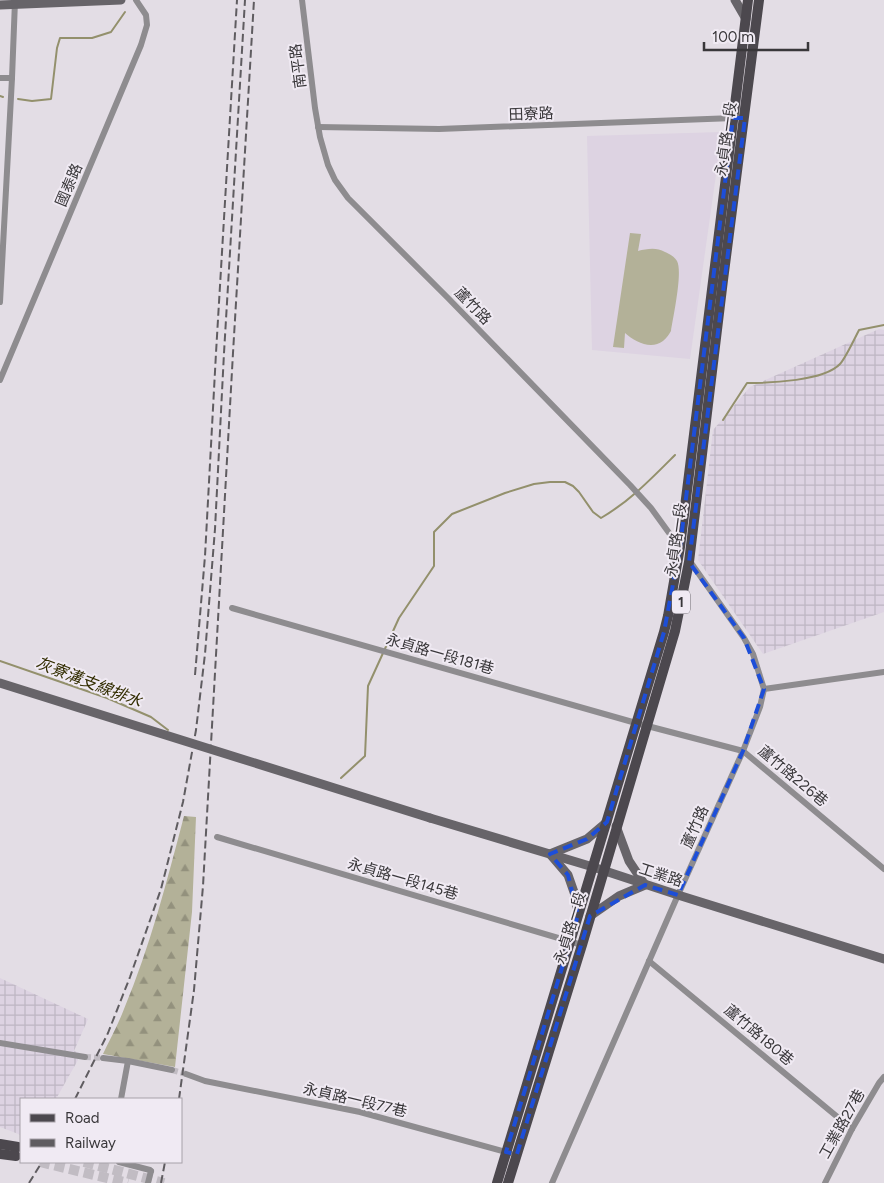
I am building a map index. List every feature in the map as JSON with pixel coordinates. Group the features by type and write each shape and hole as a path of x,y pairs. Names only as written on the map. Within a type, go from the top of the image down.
{"main road":[{"name":"永貞路一段","path":"508,1183 512,1153 592,867 611,824 642,725 675,631 690,562 725,226 733,118 748,0"},
{"name":"永貞路一段","path":"642,725 668,616 680,547 725,226 745,118 759,0"},
{"name":"永貞路一段","path":"497,1183 512,1153 582,945 603,871 611,824"},
{"path":"0,1144 17,1152 0,1154"}],"street":[{"path":"0,5 15,2 121,0"},
{"name":"國泰路","path":"0,380 141,45 147,26 146,15 136,0"},
{"path":"734,0 746,18"},
{"name":"南平路","path":"303,1 318,127"},
{"path":"0,302 15,2"},
{"path":"0,78 12,78"},
{"name":"田寮路","path":"318,127 439,129 745,118"},
{"name":"蘆竹路","path":"318,127 328,165 335,180 348,198 641,497 680,547"},
{"path":"680,547 744,638 753,654 764,689 884,672"},
{"name":"永貞路一段181巷","path":"232,608 642,725"},
{"name":"工業路","path":"0,683 884,959"},
{"name":"蘆竹路","path":"552,1183 743,751 760,707 764,689"},
{"name":"蘆竹路226巷","path":"642,725 743,751 884,869"},
{"path":"578,915 575,895 568,875 550,854 587,839 611,824 629,861 645,885 619,896 590,916"},
{"name":"永貞路一段145巷","path":"217,837 582,945"},
{"name":"蘆竹路180巷","path":"649,961 852,1129"},
{"path":"0,1043 85,1058"},
{"path":"104,1058 172,1070"},
{"path":"121,1098 128,1062"},
{"name":"永貞路一段77巷","path":"186,1074 206,1081 360,1112 512,1153"},
{"name":"工業路27巷","path":"825,1183 852,1129 879,1083 884,1078"},
{"path":"124,1163 150,1170 148,1183"}],"highlighted area":[{"path":"733,118 745,118 689,562 744,638 764,689 743,751 678,895 645,885 590,916 517,1154 506,1152 578,915 568,875 550,854 587,839 607,822 664,632 680,547"}],"shaded area":[{"path":"722,132 690,359 592,350 587,136"},
{"path":"879,329 884,330 884,612 763,654 698,560 713,430 750,387"},
{"path":"0,978 88,1019 74,1051 80,1053 78,1060 57,1098 20,1098 20,1135 0,1127"}],"green space":[{"path":"630,233 641,234 638,251 658,249 676,259 679,267 677,295 671,331 663,341 653,345 643,344 625,333 624,348 613,347"},
{"path":"184,816 196,817 192,912 175,1067 103,1054 122,1015 142,962"}],"waterway":[{"path":"18,99 32,101 51,99 57,48 60,38 92,38 111,32 125,12"},
{"path":"723,420 747,383 796,380 832,370 840,364 859,330 884,325"},
{"name":"灰寮溝支線排水","path":"341,778 365,756 368,686 399,618 434,566 434,532 452,514 505,493 534,484 565,482 573,486 593,512 601,518 631,497 675,455"},
{"name":"灰寮溝支線排水","path":"0,661 107,698 151,717 168,730"}],"tunnel":[{"path":"85,1057 103,1058"},
{"path":"172,1070 186,1074"},
{"path":"44,1163 128,1183"},
{"path":"88,1163 164,1183"}],"railway":[{"path":"195,675 205,556 237,0"},
{"path":"76,1098 108,1033 161,889 183,802 196,730 205,654 215,529 245,0"},
{"path":"179,1098 194,990 203,886 254,0"},
{"path":"29,1183 41,1163"},
{"path":"161,1183 165,1163"}]}
